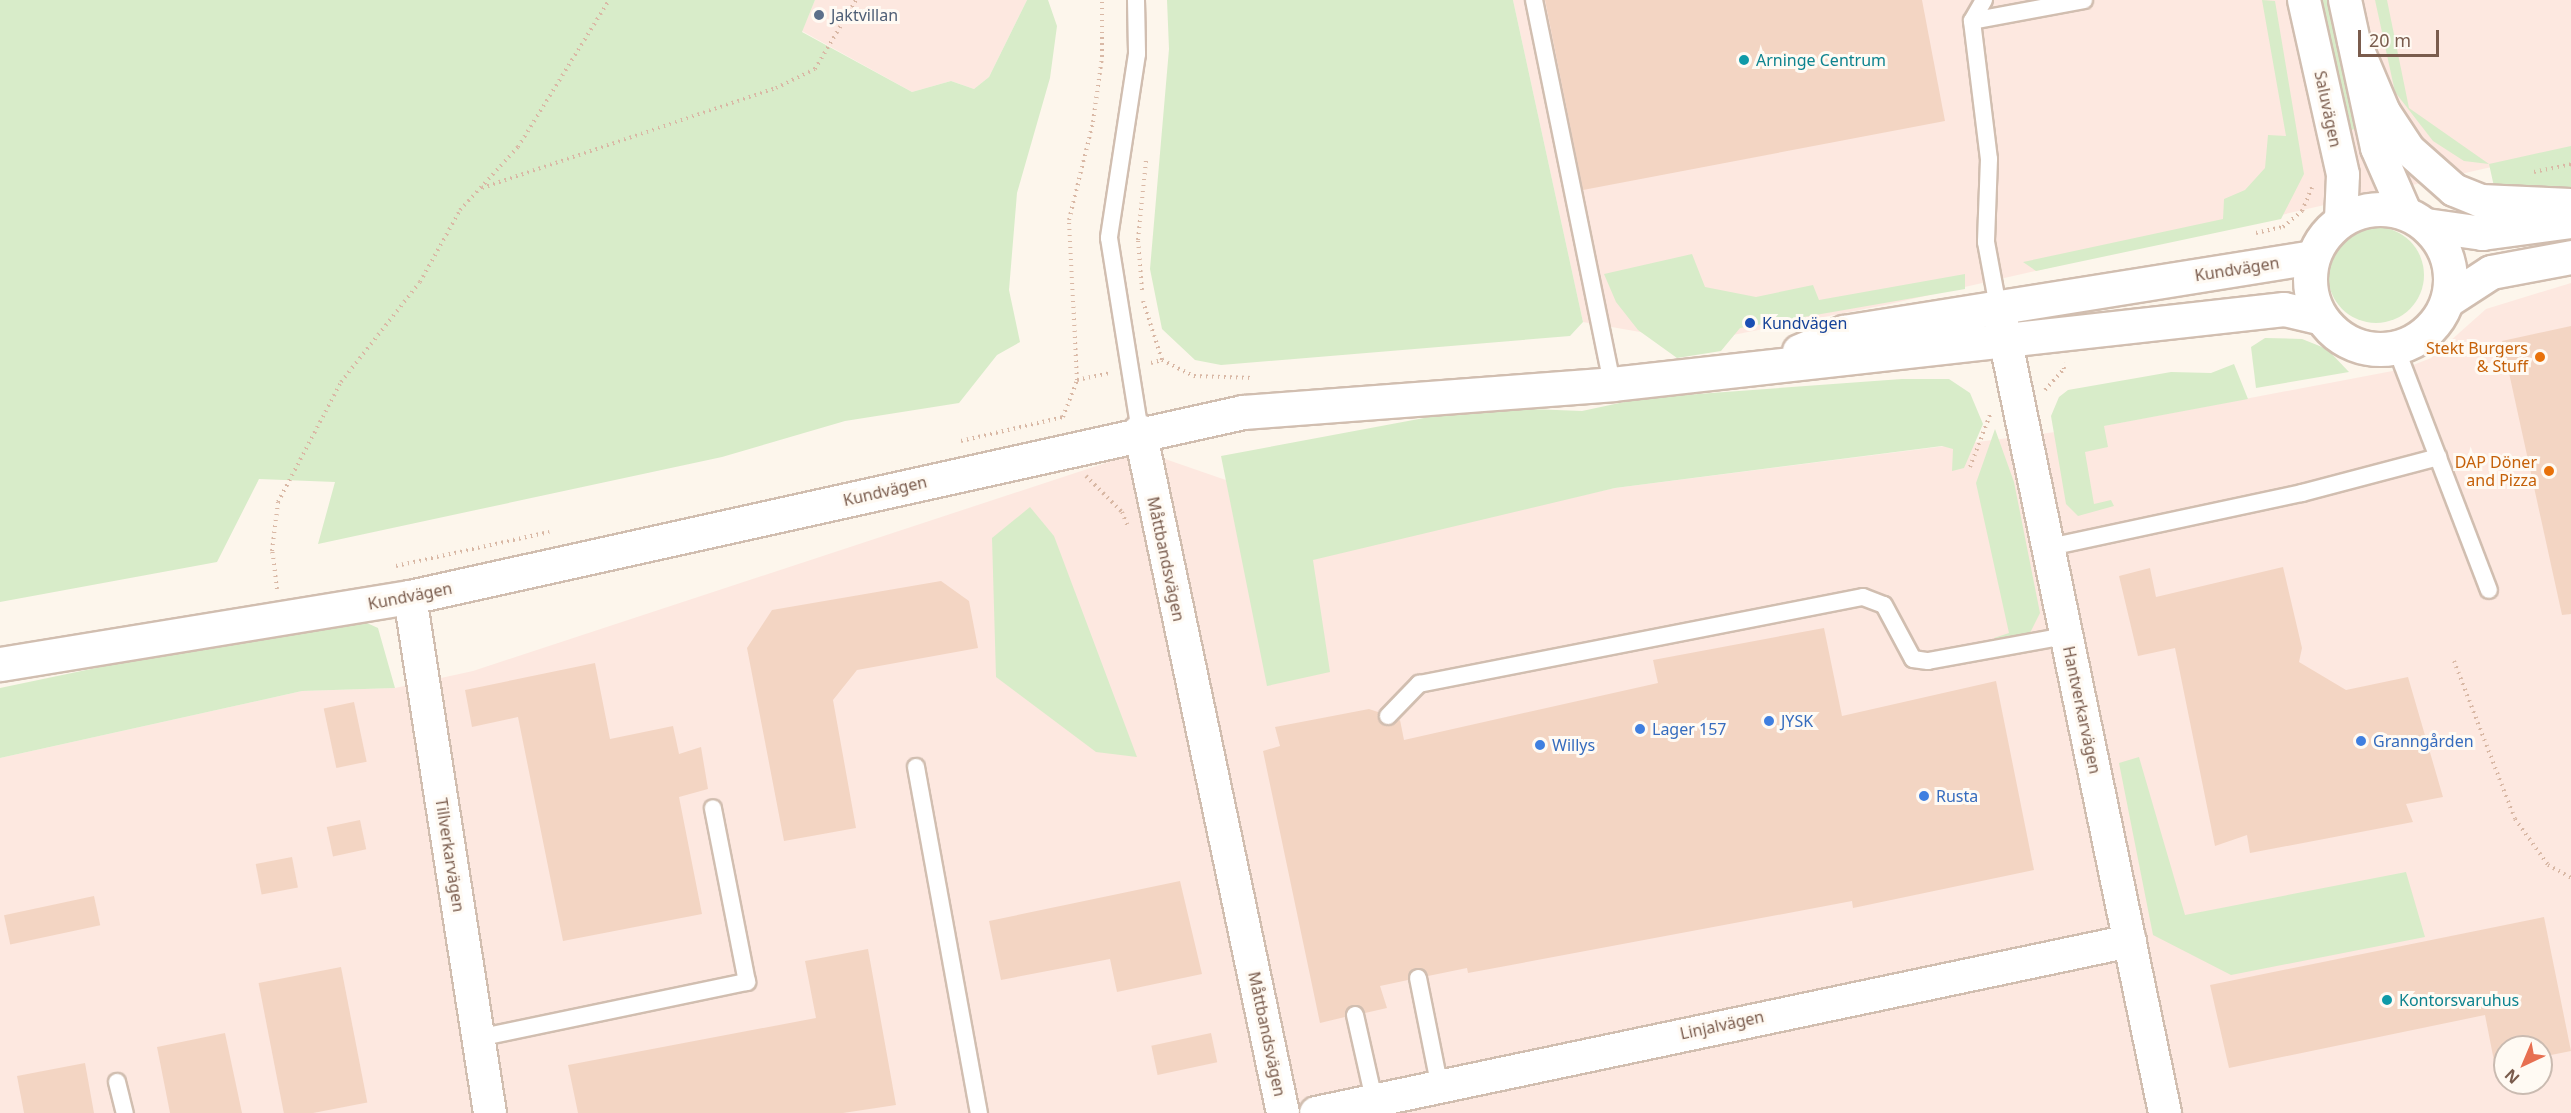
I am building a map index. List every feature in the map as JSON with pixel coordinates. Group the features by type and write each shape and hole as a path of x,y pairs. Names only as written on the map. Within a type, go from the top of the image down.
{"street":[{"name":"Saluvägen","path":"2304,0 2343,175 2341,219"},
{"path":"2345,0 2377,148 2415,218 2449,260 2448,300 2437,322 2418,339 2396,348 2357,347 2336,335 2319,317 2309,285 2312,257 2323,235 2341,219 2380,208 2415,218 2482,233 2571,221"},
{"path":"2354,41 2384,112 2409,150 2454,190 2481,201 2571,205"},
{"name":"Kundvägen","path":"1776,362 1844,332 2312,257"},
{"path":"2448,300 2491,272 2571,257"},
{"name":"Hantverkarvägen","path":"1998,307 2050,547 2066,636 2165,1113"},
{"name":"Kundvägen","path":"0,664 410,597 1140,431 1367,399 1612,384 1776,362 2007,341 2284,309 2319,317"},
{"name":"Måttbandsvägen","path":"1140,431 1283,1113"},
{"name":"Tillverkarvägen","path":"410,597 490,1113"},
{"name":"Linjalvägen","path":"1316,1113 1439,1083 2130,941"}],"lane":[{"name":"Måttbandsvägen","path":"1136,0 1137,54 1109,238 1127,368 1140,431"},
{"path":"1534,0 1612,384"},
{"path":"1984,0 1972,21 1989,159 1986,242 1998,307"},
{"path":"1972,21 2084,0"},
{"path":"2396,348 2489,590"},
{"path":"2050,547 2302,493 2438,457"},
{"path":"1388,716 1419,684 1863,597 1884,605 1913,659 1928,661 2066,636"},
{"path":"916,767 979,1113"},
{"path":"478,1038 747,982 713,808"},
{"path":"1418,978 1439,1083"},
{"path":"1355,1015 1374,1099"},
{"path":"117,1082 125,1113"}],"path":[{"path":"278,595 272,551 278,502 341,382 420,282 460,210 518,147 609,0"},
{"path":"480,189 776,88 815,69 856,0"},
{"path":"951,443 1063,417 1077,380 1069,220 1093,122 1102,57 1102,0"},
{"path":"1147,150 1138,240 1143,298 1162,360 1194,376 1261,378"},
{"path":"2526,174 2571,164"},
{"path":"2249,234 2283,227 2302,211 2315,177 2343,175"},
{"path":"1077,380 1127,368"},
{"path":"393,567 556,531"},
{"path":"266,597 289,592"},
{"path":"2454,661 2515,819 2548,865 2571,878"}],"shaded area":[{"path":"815,0 1027,0 989,77 974,89 951,81 912,92 802,31"},
{"name":"Arninge Centrum","path":"1513,0 2571,0 2571,149 1890,304 1697,342 1583,322"},
{"path":"2571,283 2571,1113 0,1113 0,758 302,691 395,688 473,671 1142,451 1391,537 1615,488 2103,426 2403,369 2431,358 2486,309"}],"green space":[{"path":"0,0 815,0 802,32 912,92 951,81 974,89 989,77 1027,0 1048,0 1057,26 1050,78 1017,193 1009,290 1020,342 997,355 959,403 845,421 722,457 318,544 335,482 259,479 217,562 0,602"},
{"path":"1167,0 1513,0 1583,322 1570,336 1221,365 1195,360 1162,329 1150,269 1169,49"},
{"path":"2262,0 2275,1 2304,174 2281,219 2036,271 2023,262 2223,219 2224,199 2245,190 2265,168 2268,135 2286,136"},
{"path":"2317,0 2328,0 2355,129 2346,131"},
{"path":"2375,0 2387,0 2409,108 2489,164 2464,161 2433,141 2395,92"},
{"path":"2571,146 2571,190 2495,191 2489,164"},
{"path":"2376,227 2394,231 2410,241 2420,257 2424,275 2420,293 2410,309 2394,319 2376,323 2358,319 2342,309 2332,293 2328,275 2332,257 2342,241 2358,231"},
{"path":"1692,254 1705,287 1756,297 1813,285 1819,300 1965,274 1965,289 1740,328 1721,351 1677,358 1638,330 1616,302 1604,274"},
{"path":"2265,338 2302,339 2327,349 2349,372 2256,388 2251,347"},
{"path":"2234,364 2248,399 2104,426 2108,447 2085,452 2094,504 2111,500 2114,506 2078,516 2066,504 2051,416 2059,397 2068,390 2171,372 2211,373"},
{"path":"1902,379 1949,379 1970,393 1983,424 1964,468 1952,471 1953,449 1942,446 1615,488 1313,560 1330,672 1267,686 1221,456 1483,407 1582,411 1643,398"},
{"path":"1995,429 2014,482 2040,613 2030,633 1999,642 1994,638 2009,633 1976,483"},
{"path":"1030,507 1054,536 1137,757 1096,752 996,677 992,538"},
{"path":"358,619 378,628 395,688 302,691 0,758 0,688 316,622"},
{"path":"2139,757 2185,915 2406,872 2425,937 2231,975 2153,935 2119,763"}],"building":[{"name":"Arninge Centrum","path":"1545,0 1922,0 1945,121 1583,190"},
{"path":"2571,326 2571,614 2562,615 2502,341"},
{"path":"2283,567 2302,648 2299,662 2346,690 2408,677 2443,797 2406,804 2413,822 2250,853 2247,835 2215,846 2175,648 2138,656 2119,576 2150,568 2156,597"},
{"path":"941,581 969,601 978,648 857,670 833,700 856,828 784,841 747,648 772,610"},
{"path":"1824,628 1842,716 1996,681 2034,870 1853,908 1852,901 1468,973 1467,968 1428,976 1415,968 1408,980 1380,986 1387,1008 1365,1013 1353,1005 1345,1017 1320,1023 1263,751 1280,746 1275,727 1369,709 1378,712 1385,726 1400,720 1404,740 1658,683 1653,660"},
{"path":"595,663 610,739 673,726 679,754 701,747 708,789 679,797 702,914 563,941 518,717 472,727 465,690"},
{"path":"354,702 367,762 336,768 324,708"},
{"path":"360,820 366,849 333,856 327,827"},
{"path":"292,857 298,887 262,894 256,864"},
{"path":"1180,881 1202,974 1117,992 1110,959 1001,980 989,921"},
{"path":"94,896 100,925 10,944 4,915"},
{"name":"Kontorsvaruhus","path":"2544,917 2571,1051 2553,1055 2553,1035 2493,1035 2493,1056 2485,1015 2229,1068 2210,985"},
{"path":"868,949 896,1105 843,1113 578,1113 568,1065 816,1018 805,961"},
{"path":"341,967 367,1102 313,1113 284,1113 259,983"},
{"path":"225,1033 242,1113 170,1113 157,1047"},
{"path":"1211,1033 1217,1062 1158,1075 1151,1046"},
{"path":"85,1063 94,1113 24,1113 17,1076"}],"place":[{"name":"Jaktvillan","path":"819,15"},
{"name":"Arninge Centrum","path":"1744,60"},
{"name":"Kundvägen","path":"1750,323"},
{"name":"Stekt Burgers & Stuff","path":"2540,357"},
{"name":"DAP Döner and Pizza","path":"2549,471"},
{"name":"JYSK","path":"1769,721"},
{"name":"Lager 157","path":"1640,729"},
{"name":"Granngården","path":"2361,741"},
{"name":"Willys","path":"1540,745"},
{"name":"Rusta","path":"1924,796"},
{"name":"Kontorsvaruhus","path":"2387,1000"}]}
